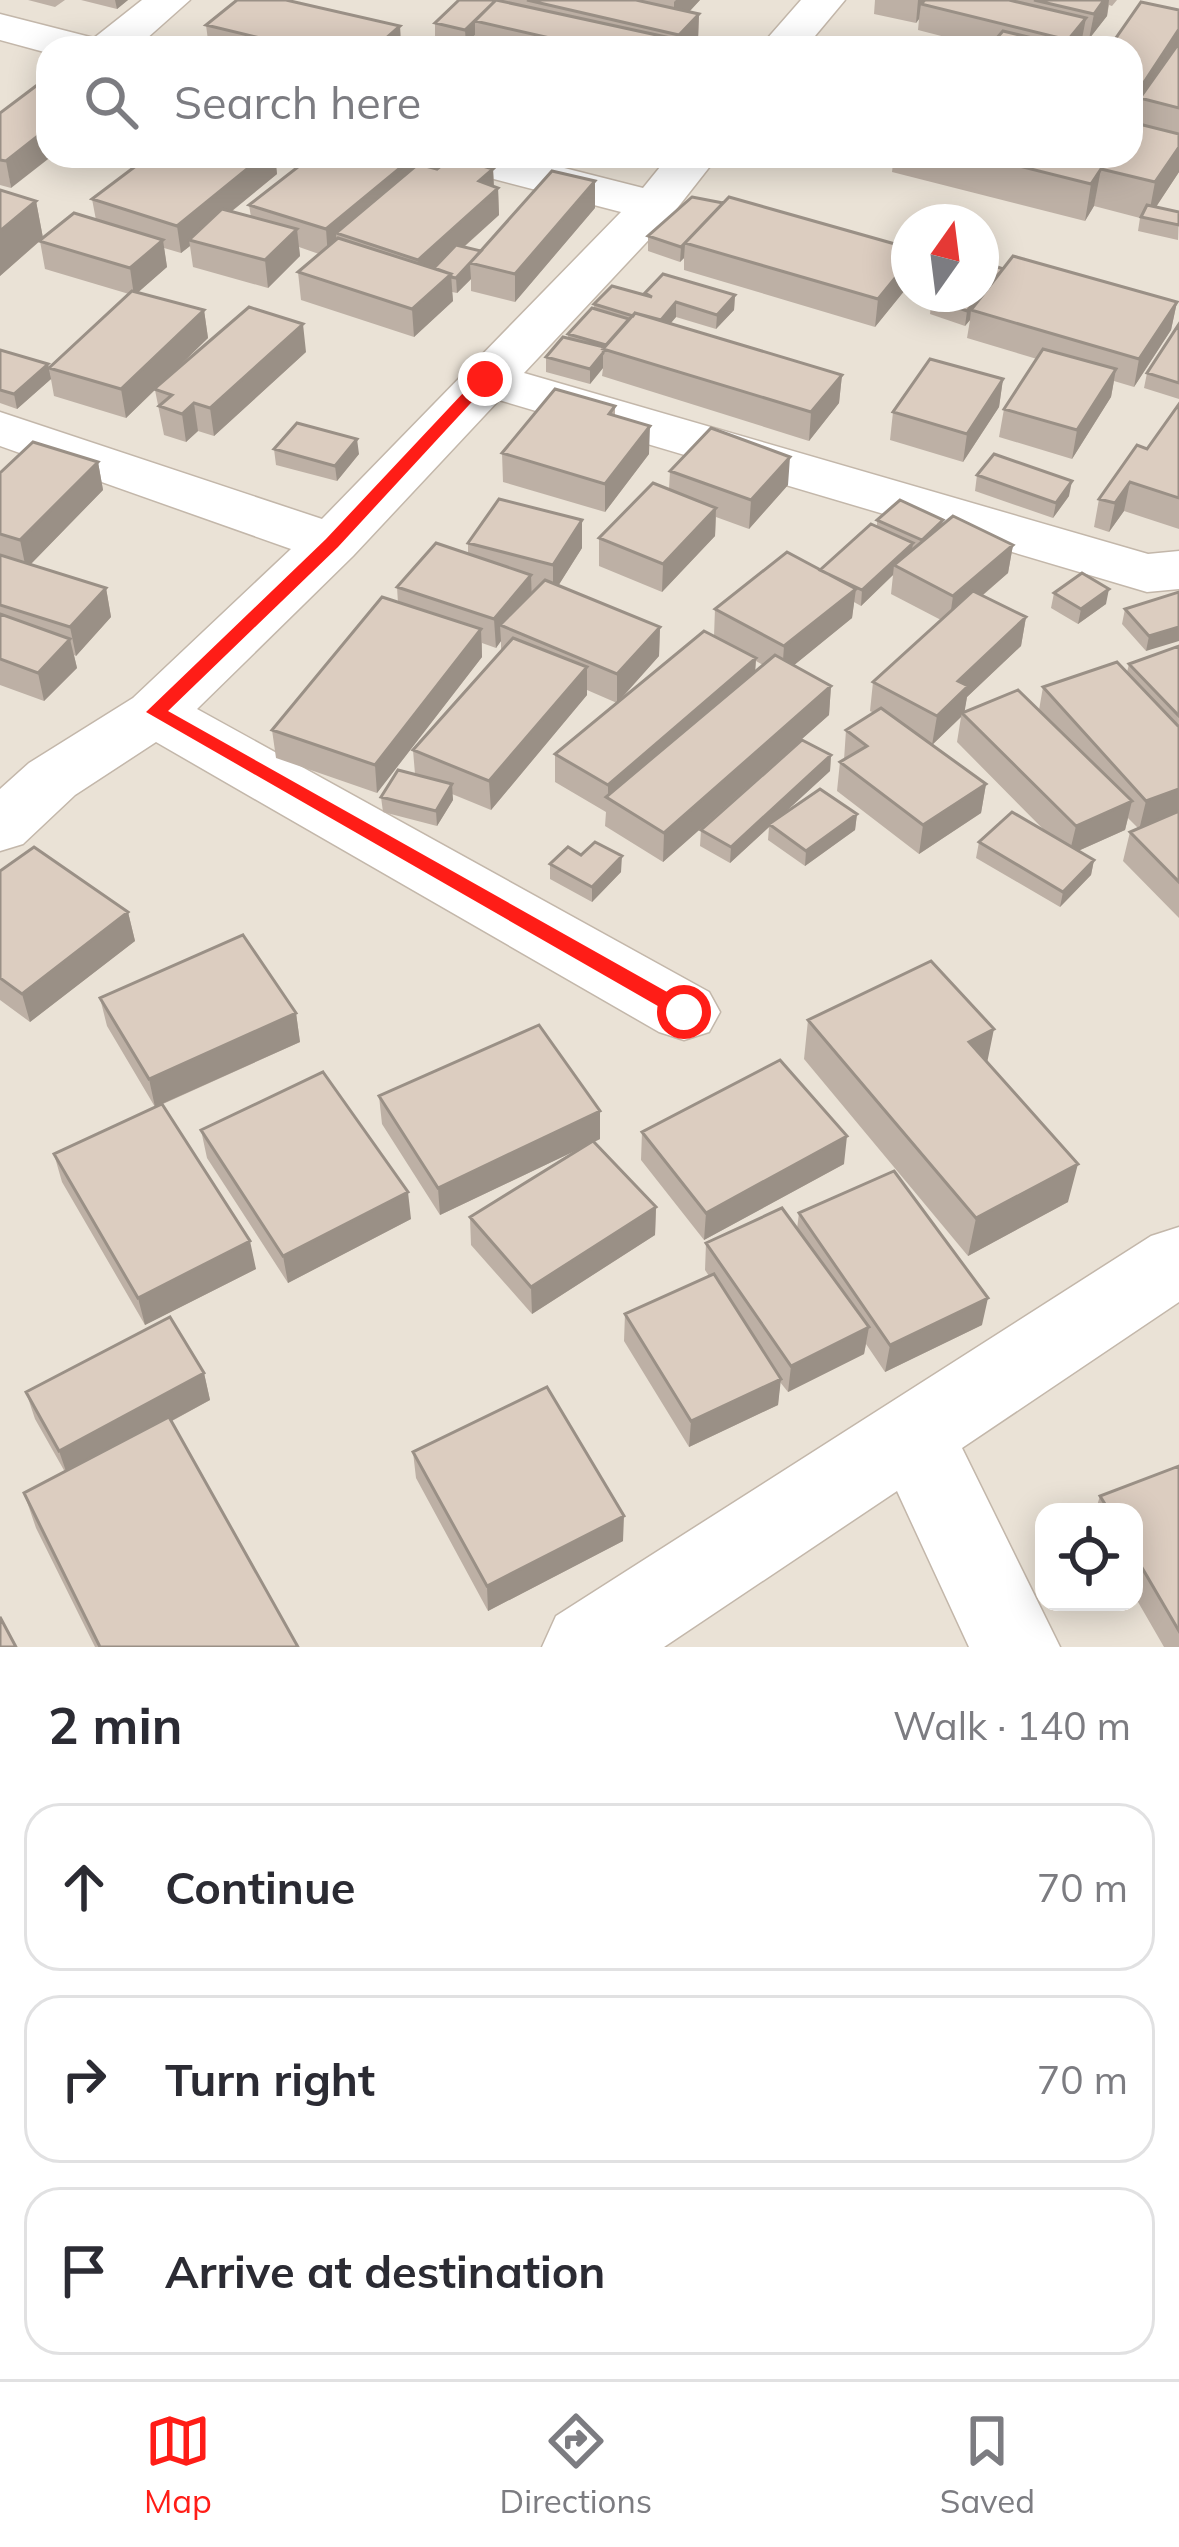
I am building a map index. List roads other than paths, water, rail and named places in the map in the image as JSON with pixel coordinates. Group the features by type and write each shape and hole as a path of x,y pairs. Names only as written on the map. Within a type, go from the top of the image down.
{"street":[{"path":"125,36 169,0"},
{"path":"792,36 824,0"},
{"path":"0,27 36,36"},
{"path":"507,168 654,206"},
{"path":"0,827 52,779 155,712 332,543 654,206 684,168"},
{"path":"485,379 1147,573 1179,570"},
{"path":"0,428 332,543"},
{"path":"155,712 684,1012"},
{"path":"586,1647 1179,1260"},
{"path":"911,1432 1016,1647"}]}
